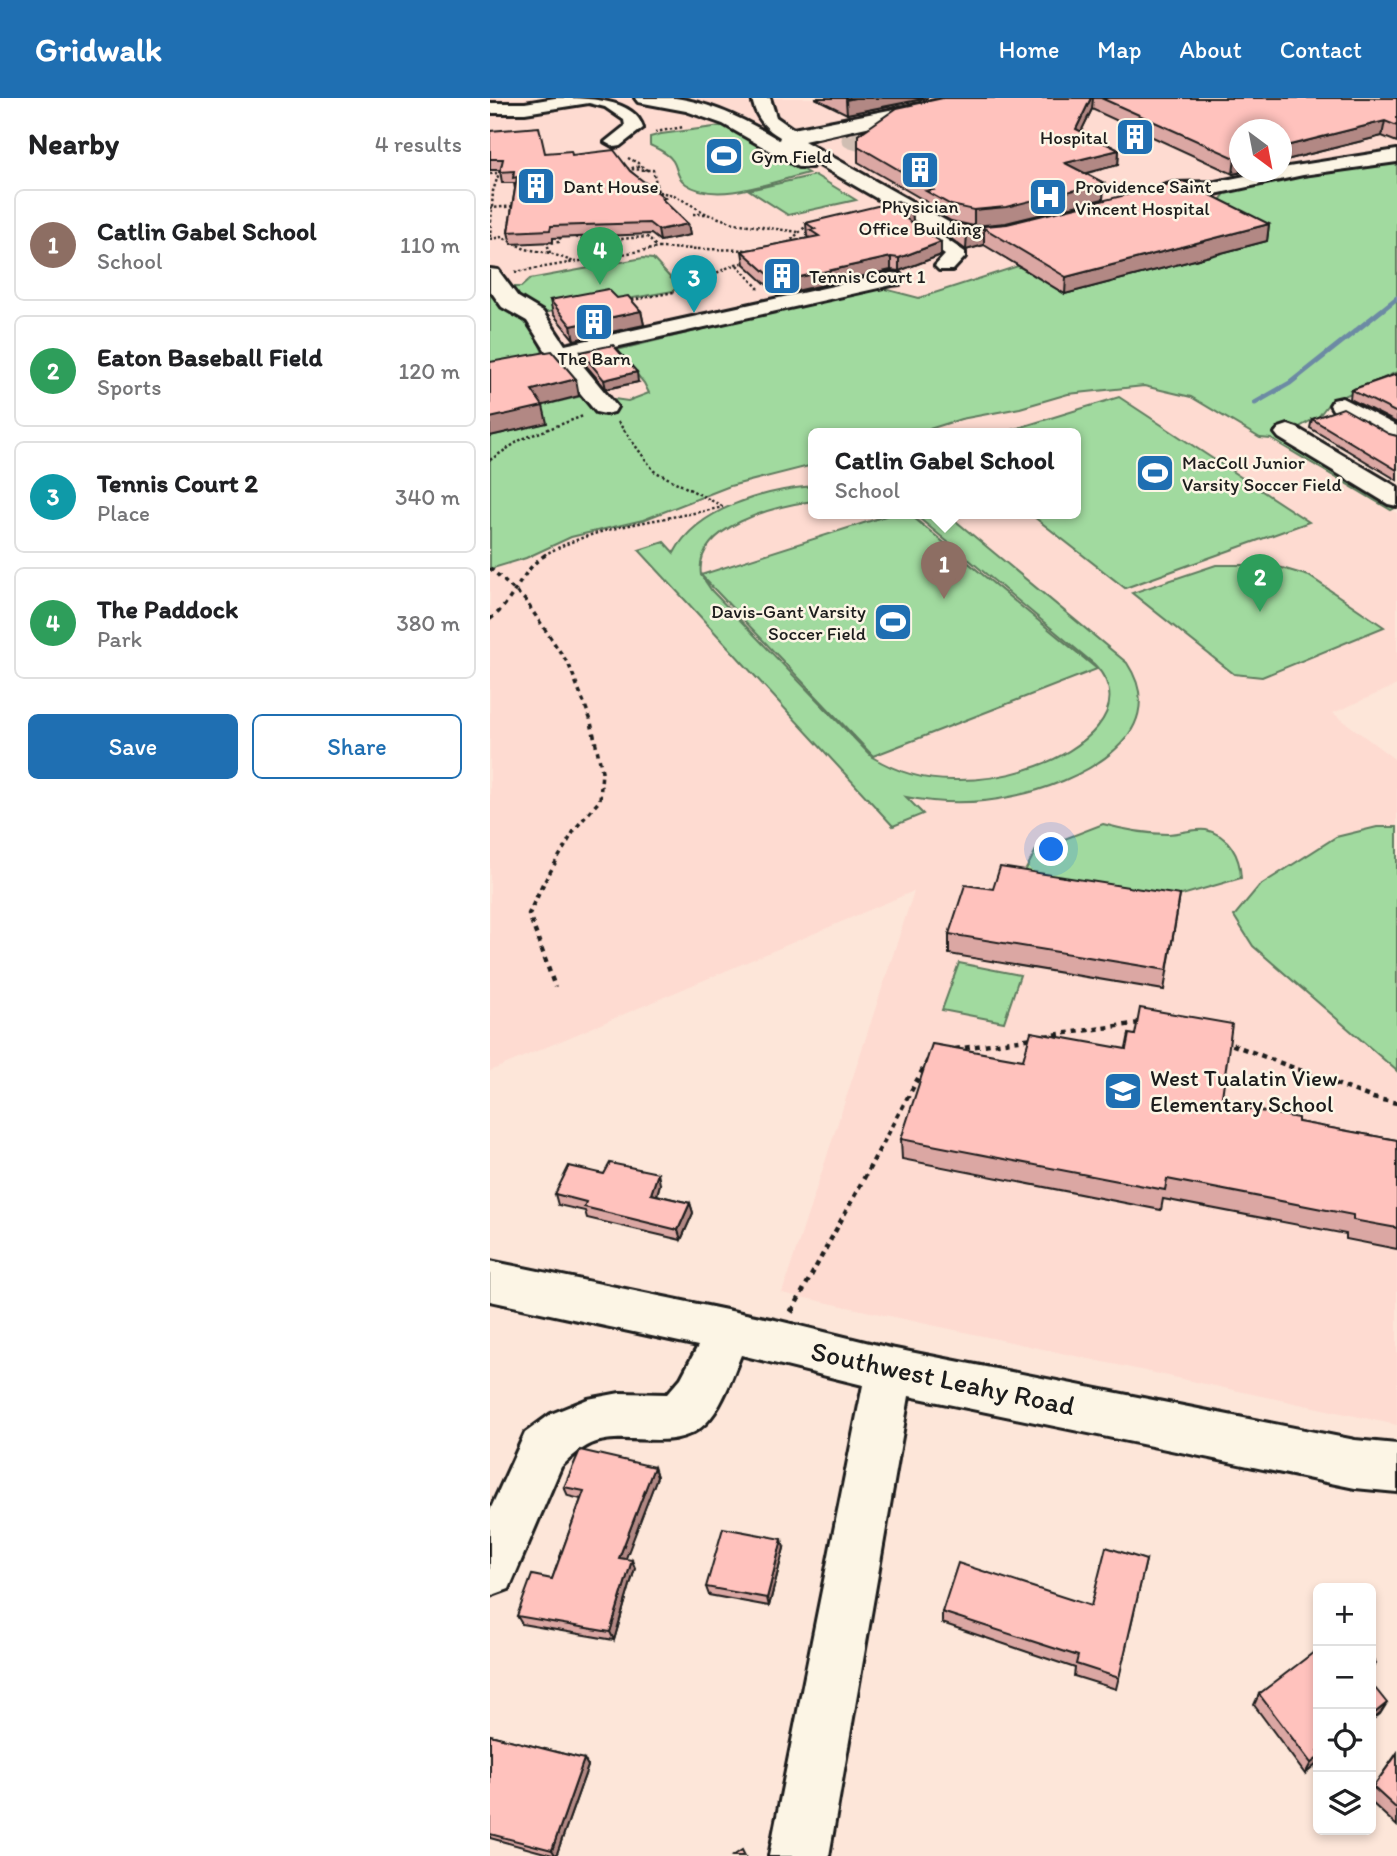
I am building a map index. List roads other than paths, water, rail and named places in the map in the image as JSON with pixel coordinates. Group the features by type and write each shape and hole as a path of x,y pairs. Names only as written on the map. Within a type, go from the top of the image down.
{"street":[{"path":"495,98 490,106 525,108 589,98 611,103 632,118 634,128 617,140"},
{"path":"644,98 688,105 732,120 955,252 955,257 946,266"},
{"path":"764,104 768,121 789,135 828,129 865,128 974,98"},
{"path":"789,135 788,139 952,231 982,235 1018,228"},
{"path":"1329,165 1323,157 1397,139"},
{"path":"1120,203 1174,189 1215,188 1329,165 1397,156"},
{"path":"497,274 510,302 535,317 559,353 605,407"},
{"path":"559,353 772,298 892,279"},
{"path":"1342,405 1397,436"},
{"path":"1288,433 1397,498"},
{"path":"1355,473 1387,462"},
{"name":"Southwest Leahy Road","path":"490,1280 775,1341 890,1370 1355,1464 1397,1468"},
{"path":"490,1570 543,1450 556,1436 573,1426 595,1420 621,1416 645,1420 673,1417 690,1406 729,1331"},
{"path":"799,1856 890,1370"}],"waterway":[{"path":"1255,403 1290,383 1397,298"}],"tunnel":[{"path":"879,129 897,134 898,140 874,146 851,139 855,133 879,129"}],"place":[{"name":"Hospital","path":"1135,137"},
{"name":"Gym Field","path":"724,156"},
{"name":"Physician Office Building","path":"920,170"},
{"name":"Dant House","path":"536,186"},
{"name":"Providence Saint Vincent Hospital","path":"1048,197"},
{"name":"Tennis Court 1","path":"782,276"},
{"name":"The Paddock","path":"600,285"},
{"name":"Tennis Court 2","path":"694,313"},
{"name":"The Barn","path":"594,322"},
{"name":"MacColl Junior Varsity Soccer Field","path":"1155,473"},
{"name":"Catlin Gabel School","path":"944,599"},
{"name":"Eaton Baseball Field","path":"1260,612"},
{"name":"Davis-Gant Varsity Soccer Field","path":"893,622"},
{"name":"West Tualatin View Elementary School","path":"1123,1091"}]}
